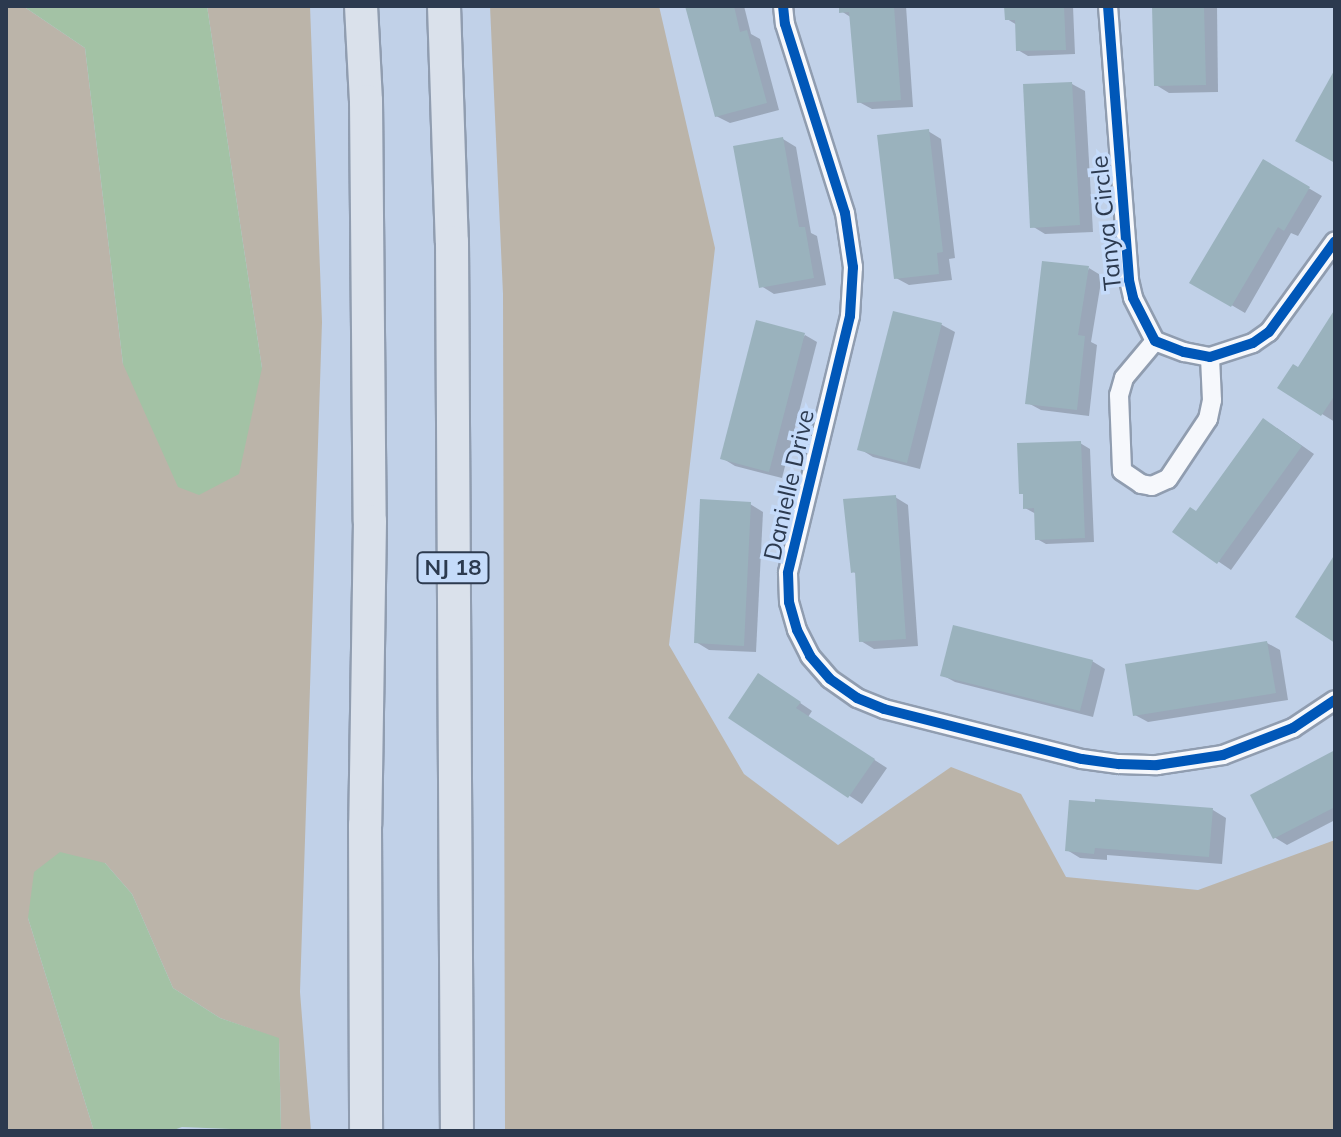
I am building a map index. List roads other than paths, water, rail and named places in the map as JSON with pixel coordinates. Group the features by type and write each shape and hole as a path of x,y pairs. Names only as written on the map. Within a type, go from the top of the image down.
{"highway":[{"path":"361,6 366,101 370,521 365,825 366,1131"},
{"name":"NJ 18","path":"444,6 452,258 457,1131"}],"street":[{"name":"Danielle Drive","path":"783,6 785,24 845,213 853,267 850,316 788,573 789,602 797,630 810,656 830,679 857,698 884,709 1082,759 1119,764 1157,765 1223,755 1293,728 1335,700"},
{"name":"Tanya Circle","path":"1108,6 1129,280 1133,298 1155,341"},
{"path":"1210,357 1212,400 1208,419 1168,479 1162,484 1141,484 1122,471 1119,395 1124,378 1155,341 1184,352 1210,357 1243,348 1269,332 1335,241"}]}
